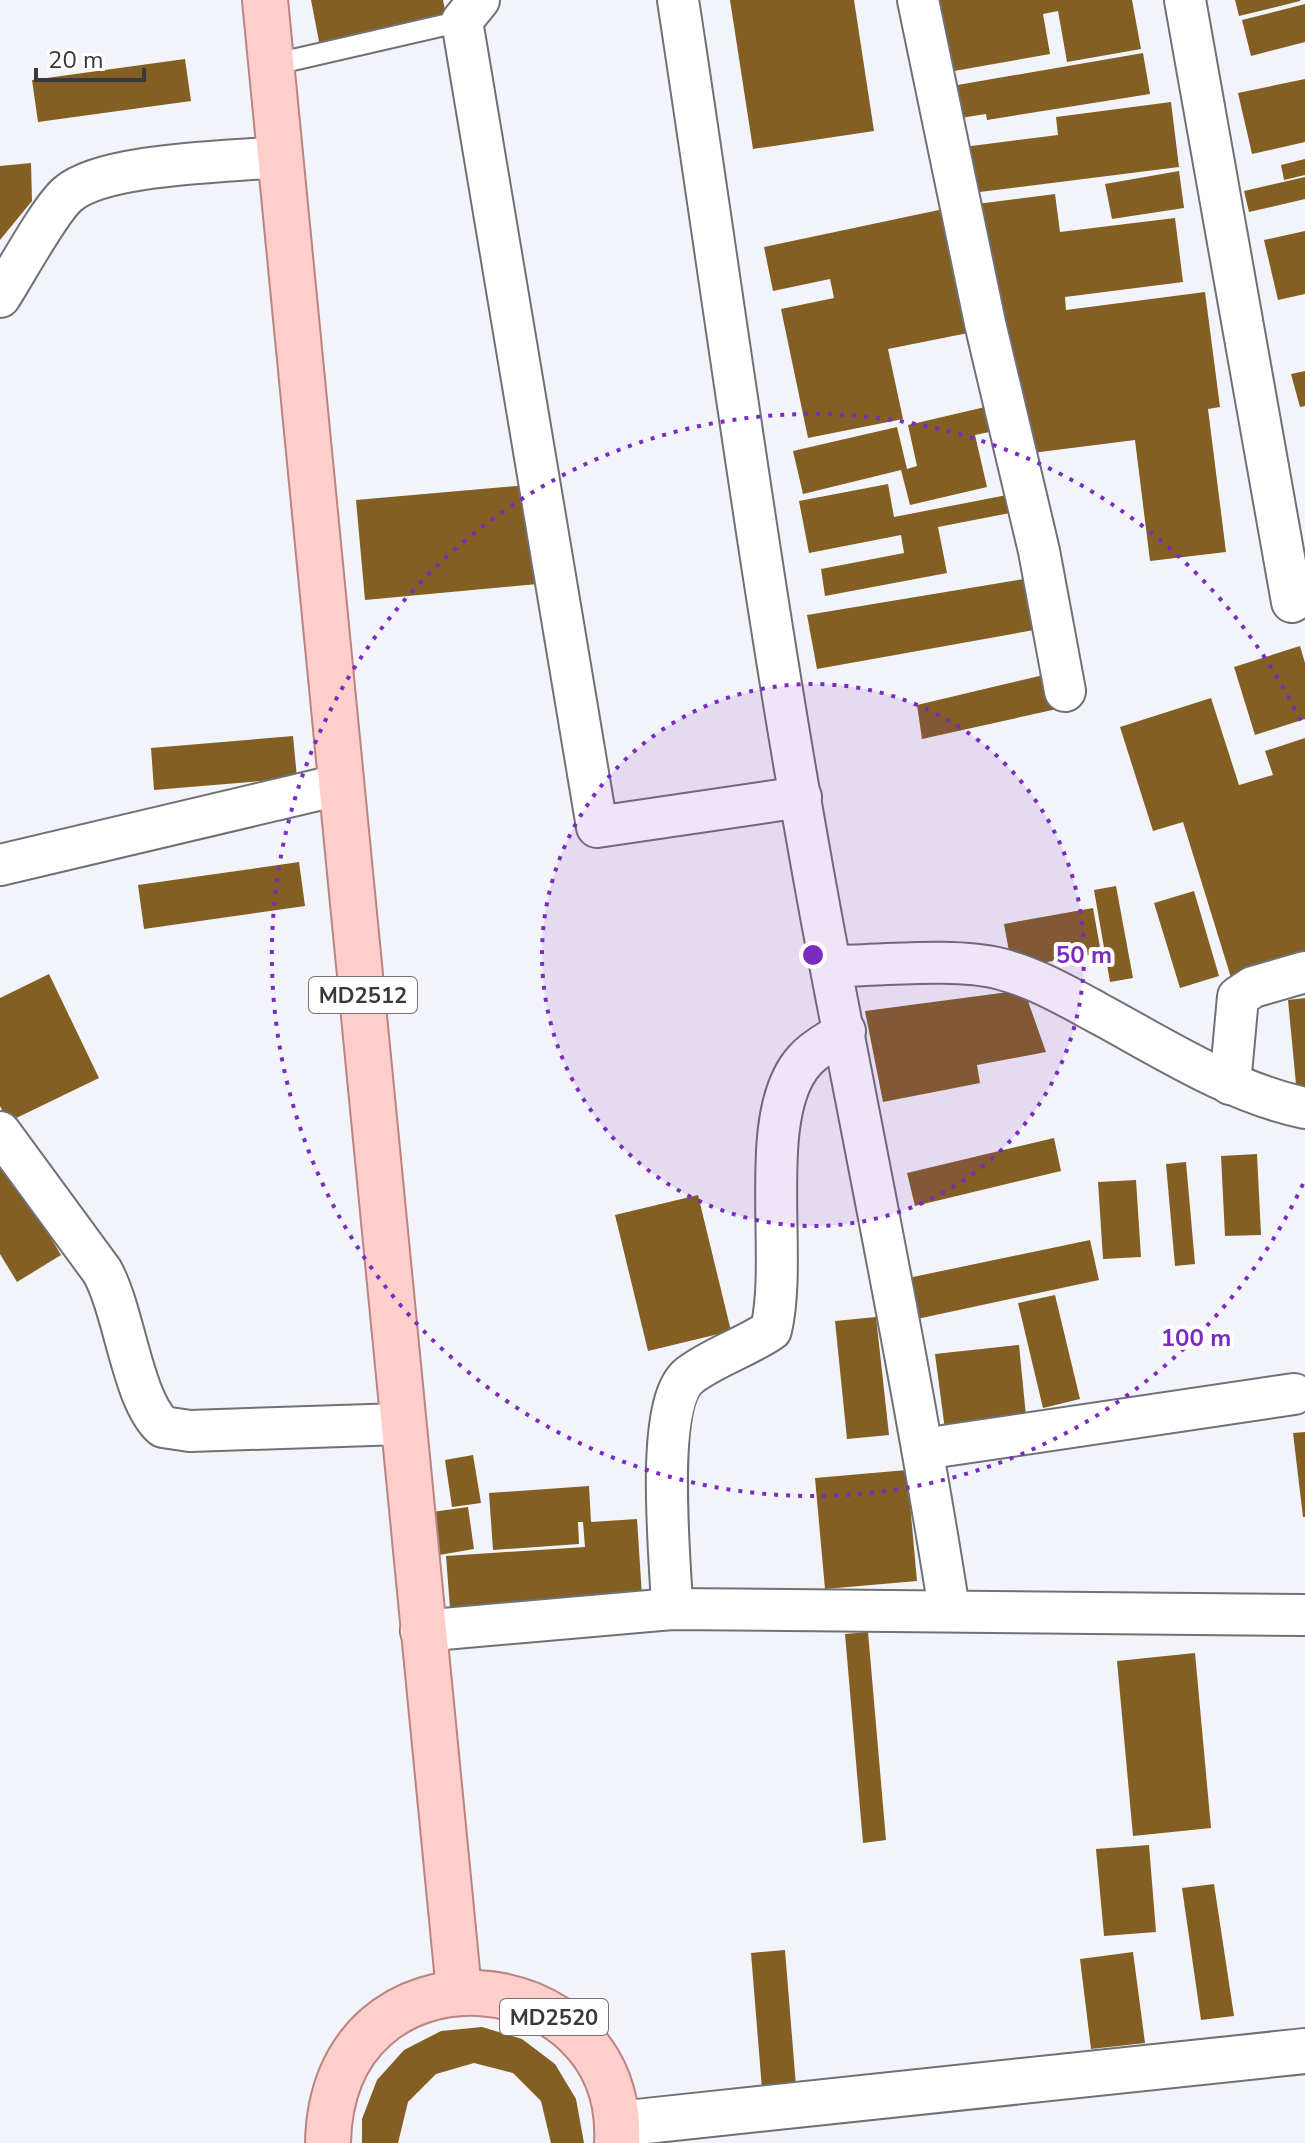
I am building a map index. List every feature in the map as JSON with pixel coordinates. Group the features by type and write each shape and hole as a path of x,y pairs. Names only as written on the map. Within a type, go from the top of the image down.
{"main road":[{"name":"MD2512","path":"265,0 343,784 421,1631 459,1991"},
{"name":"MD2520","path":"328,2143 328,2109 345,2065 374,2028 413,2003 459,1991 505,1994 547,2011 583,2041 607,2080 618,2134 1305,2051"}],"street":[{"path":"678,0 757,537 831,966 923,1449 949,1609"},
{"path":"918,0 985,323 1039,551 1065,691"},
{"path":"1185,0 1294,552 1292,602"},
{"path":"470,11 597,827 801,797"},
{"path":"0,297 66,195 86,182 116,174 279,157"},
{"path":"0,865 343,784"},
{"path":"831,966 973,965 1000,969 1041,982 1230,1084 1270,1101 1305,1108"},
{"path":"1230,1084 1238,997 1253,987 1305,972"},
{"path":"672,1609 667,1437 673,1402 688,1376 771,1330 777,1303 779,1258 778,1125 787,1090 805,1060 845,1031"},
{"path":"0,1132 102,1271 114,1293 146,1406 163,1427 190,1431 401,1424"},
{"path":"923,1449 1294,1394"},
{"path":"421,1631 672,1609 949,1609 1305,1615"}],"lane":[{"path":"271,65 470,11"}],"building":[{"path":"311,0 443,0 449,29 321,52"},
{"path":"730,0 854,0 874,131 753,149"},
{"path":"924,0 1132,0 1141,49 1067,62 1058,11 1043,14 1050,54 937,74"},
{"path":"1235,0 1300,0 1300,1 1239,16"},
{"path":"1305,4 1305,42 1251,56 1242,20"},
{"path":"1143,53 1150,94 987,120 986,114 954,119 946,87"},
{"path":"185,59 191,101 38,122 32,80"},
{"path":"1305,79 1305,142 1252,154 1238,93"},
{"path":"1171,102 1179,167 963,194 956,148 1058,135 1056,117"},
{"path":"1305,159 1305,175 1284,180 1281,165"},
{"path":"31,163 32,201 0,240 0,166"},
{"path":"1179,171 1184,208 1112,219 1105,184"},
{"path":"1305,177 1305,199 1249,212 1244,191"},
{"path":"1055,194 1060,232 1175,218 1183,282 1065,297 1066,310 1205,292 1220,407 1208,409 1226,552 1150,561 1135,440 1016,455 969,205"},
{"path":"953,207 978,331 888,349 903,419 808,438 781,309 834,298 830,279 773,291 764,247"},
{"path":"1305,231 1305,294 1278,300 1264,240"},
{"path":"1305,371 1305,406 1300,407 1291,374"},
{"path":"998,404 1004,429 975,435 987,487 910,505 901,470 803,494 793,451 897,427 907,469 917,466 908,425"},
{"path":"538,484 548,583 365,600 356,500"},
{"path":"888,484 894,517 1007,495 1010,513 938,527 947,573 825,596 821,569 904,553 901,535 809,553 799,501"},
{"path":"1024,579 1034,630 817,669 807,615"},
{"path":"1300,646 1305,663 1305,719 1255,735 1234,667"},
{"path":"1048,674 1057,709 922,739 917,705"},
{"path":"1211,698 1239,785 1273,775 1265,751 1305,738 1305,954 1233,984 1183,822 1153,831 1120,727"},
{"path":"293,736 297,778 154,790 151,748"},
{"path":"299,862 305,906 144,929 138,885"},
{"path":"1116,886 1133,978 1110,982 1094,890"},
{"path":"1194,891 1219,976 1180,988 1154,903"},
{"path":"1093,908 1101,953 1012,968 1004,924"},
{"path":"49,974 99,1078 8,1122 0,1106 0,998"},
{"path":"1024,990 1046,1052 977,1065 980,1083 883,1102 865,1011"},
{"path":"1305,998 1305,1094 1297,1095 1288,1000"},
{"path":"1054,1138 1061,1171 915,1206 907,1173"},
{"path":"0,1152 61,1255 17,1282 0,1254"},
{"path":"1257,1154 1261,1235 1225,1236 1221,1156"},
{"path":"1186,1162 1195,1264 1175,1266 1166,1164"},
{"path":"1136,1180 1141,1257 1103,1259 1098,1182"},
{"path":"698,1195 731,1331 648,1351 615,1215"},
{"path":"1090,1240 1099,1280 917,1319 908,1278"},
{"path":"1055,1295 1080,1399 1043,1408 1018,1303"},
{"path":"876,1317 889,1435 847,1439 835,1321"},
{"path":"1019,1345 1026,1416 945,1430 935,1354"},
{"path":"1305,1432 1305,1517 1303,1517 1293,1433"},
{"path":"473,1455 481,1503 452,1507 445,1460"},
{"path":"907,1470 917,1581 825,1589 815,1478"},
{"path":"589,1486 591,1522 637,1519 642,1596 450,1608 446,1556 585,1547 583,1522 578,1522 579,1544 493,1550 489,1493"},
{"path":"468,1507 474,1549 439,1555 432,1512"},
{"path":"868,1632 886,1840 863,1843 845,1634"},
{"path":"1195,1653 1211,1828 1133,1836 1117,1661"},
{"path":"1149,1845 1156,1932 1104,1936 1096,1849"},
{"path":"1214,1884 1234,2016 1201,2020 1182,1888"},
{"path":"785,1950 796,2086 762,2089 751,1953"},
{"path":"1133,1952 1145,2043 1091,2049 1080,1959"},
{"path":"482,2027 522,2039 555,2064 576,2099 584,2143 551,2143 541,2101 513,2073 474,2063 436,2074 408,2102 398,2143 362,2143 362,2119 377,2080 404,2050 441,2031"}]}
